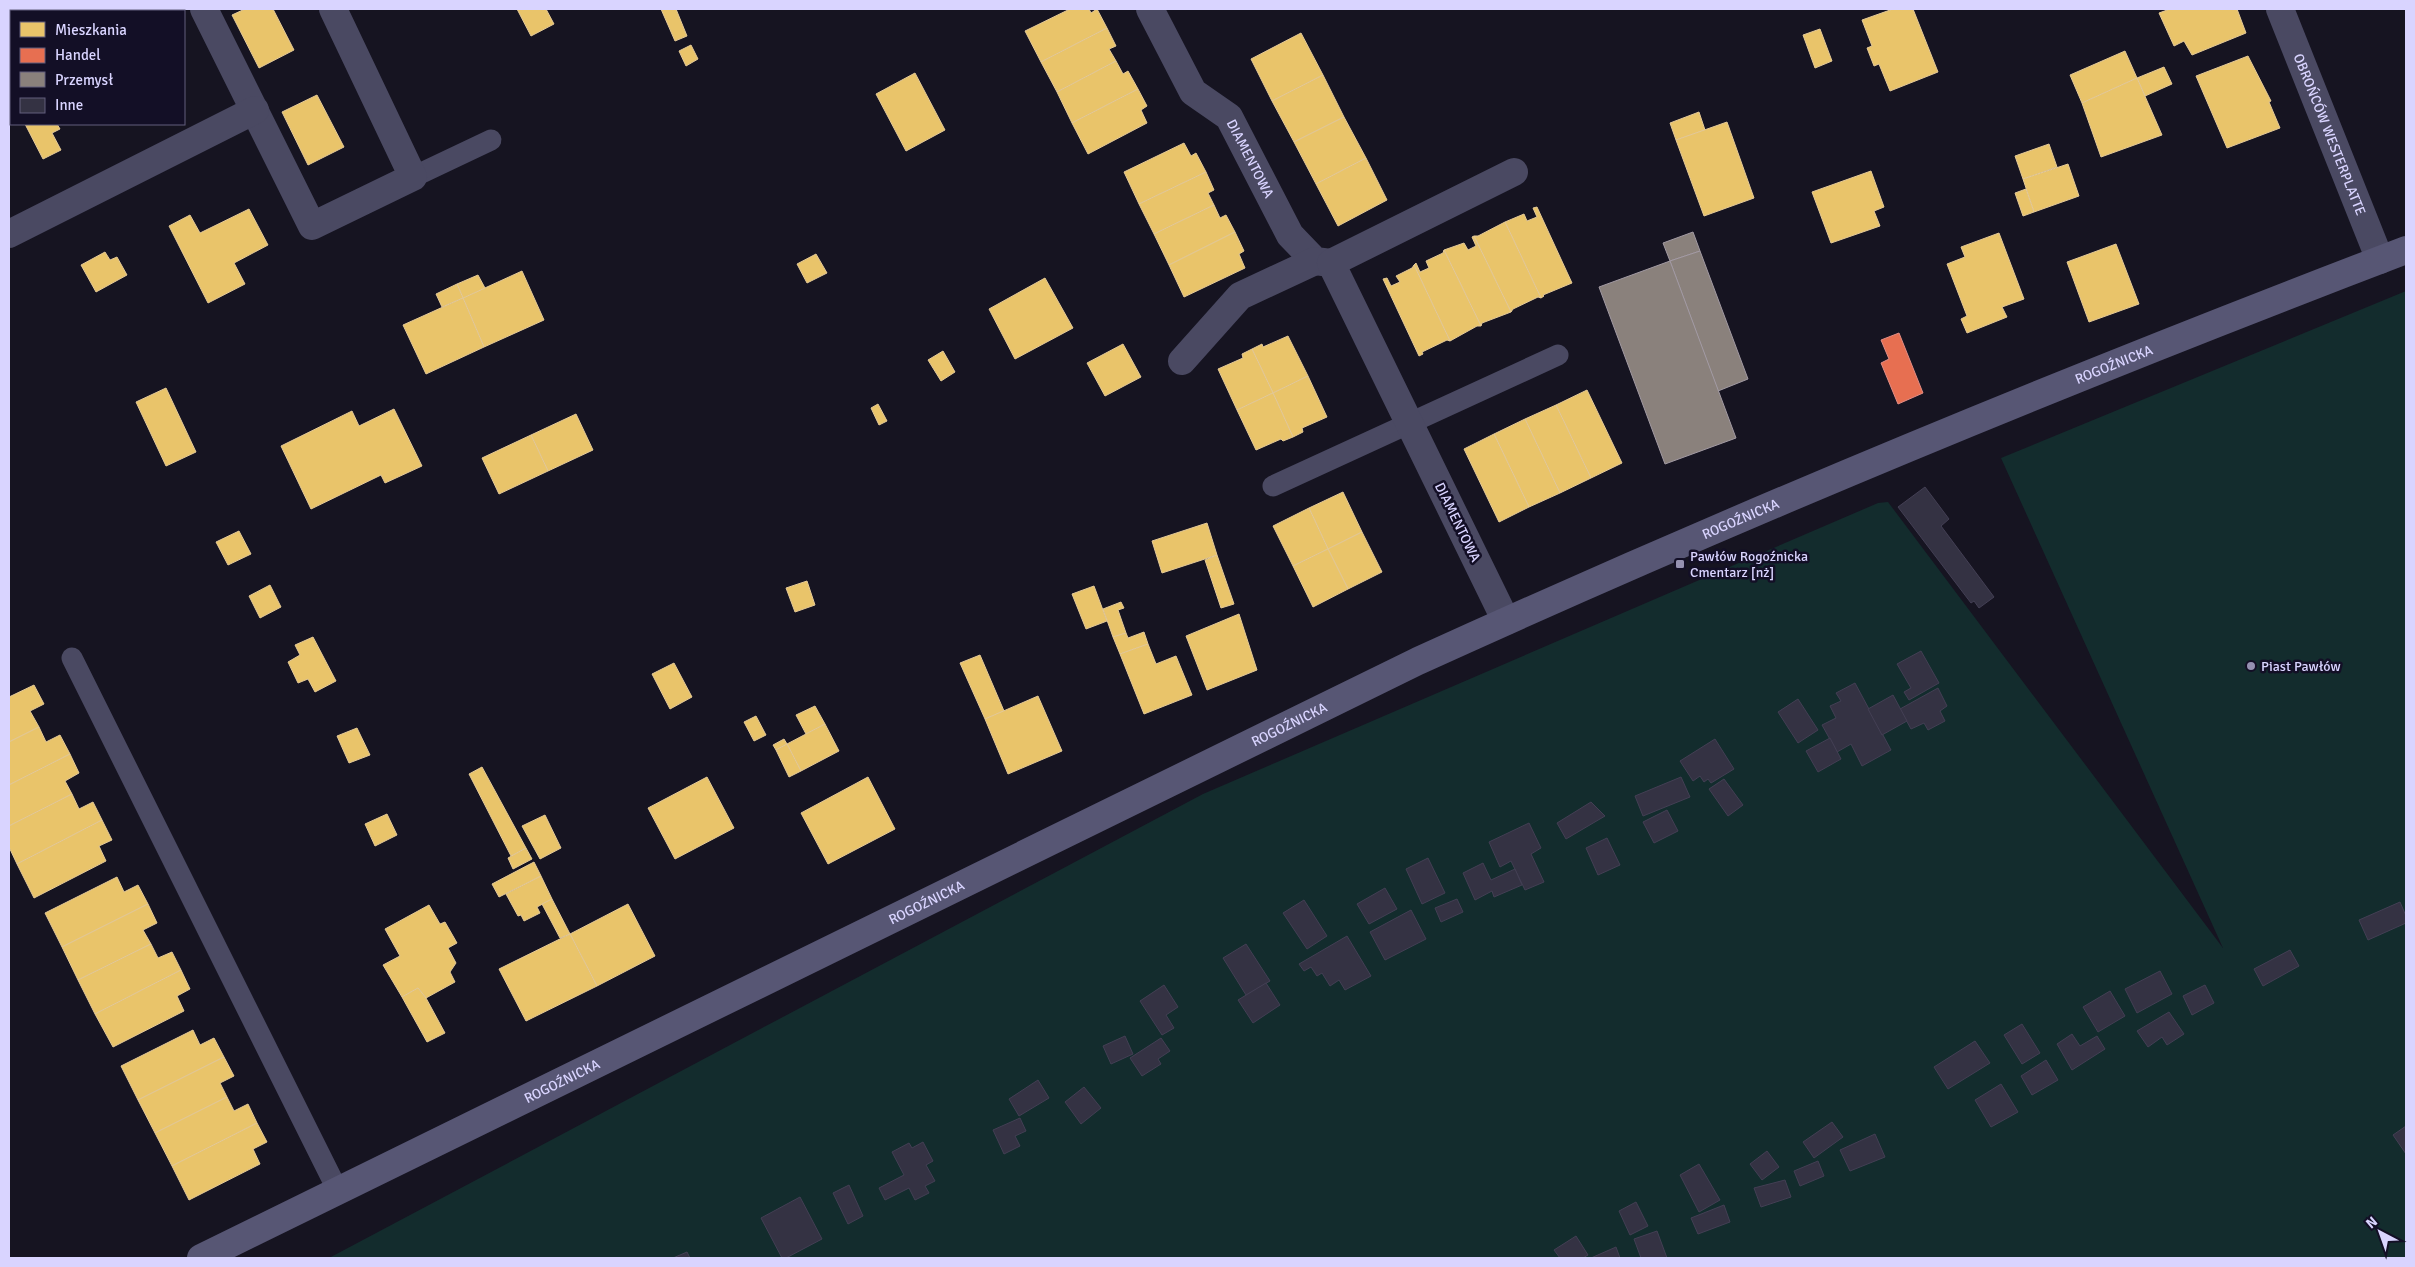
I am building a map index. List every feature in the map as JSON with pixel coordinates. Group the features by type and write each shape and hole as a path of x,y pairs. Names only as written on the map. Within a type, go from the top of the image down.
{"street":[{"path":"204,9 312,226 413,177 333,9"},
{"name":"DIAMENTOWA","path":"1150,9 1193,92 1229,117 1290,234 1323,262 1410,422 1506,621"},
{"name":"OBROŃCÓW WESTERPLATTE","path":"2280,9 2380,260"},
{"path":"9,234 255,110"},
{"path":"1182,361 1240,296 1323,262 1514,172"},
{"name":"ROGOŹNICKA","path":"200,1258 1418,661 1865,464 2406,250"}],"lane":[{"path":"413,177 491,140"},
{"path":"1273,486 1558,355"},
{"path":"72,658 338,1191"}],"green space":[{"path":"2406,291 2406,1258 329,1258 1203,794 1878,503 1888,502 2223,948 2001,458"}],"building: Mieszkania":[{"path":"34,9 83,9 80,10"},
{"path":"245,9 273,9 294,50 259,68 232,15"},
{"path":"517,9 546,9 554,24 531,36"},
{"path":"661,9 676,9 687,36 675,41"},
{"path":"1070,9 1089,9 1091,13 1097,9 1107,28 1041,62 1025,31"},
{"path":"1893,9 1913,9 1938,72 1890,91 1879,64 1874,66 1867,48 1872,46 1862,20"},
{"path":"2170,9 2237,9 2246,33 2192,55 2184,41 2174,46 2159,13"},
{"path":"1107,28 1116,46 1109,49 1116,61 1057,92 1041,62"},
{"path":"1820,29 1832,61 1815,68 1803,35"},
{"path":"1301,33 1323,75 1272,101 1251,59"},
{"path":"691,45 698,59 686,66 679,51"},
{"path":"2125,51 2137,78 2082,103 2070,75"},
{"path":"2248,56 2271,101 2269,102 2280,128 2227,148 2196,76"},
{"path":"1116,61 1123,74 1128,71 1138,89 1072,123 1057,92"},
{"path":"2164,67 2172,84 2145,96 2137,78"},
{"path":"915,73 945,130 906,151 876,94"},
{"path":"1323,75 1344,117 1294,142 1272,101"},
{"path":"2137,78 2162,135 2101,157 2082,103"},
{"path":"1138,89 1147,106 1141,110 1147,123 1088,154 1072,123"},
{"path":"317,95 344,147 308,165 282,112"},
{"path":"1699,112 1705,130 1676,140 1670,123"},
{"path":"1344,117 1366,158 1316,184 1294,142"},
{"path":"1727,122 1754,198 1704,216 1676,140"},
{"path":"26,125 58,125 60,129 52,133 61,150 43,159"},
{"path":"1184,143 1191,156 1196,153 1206,172 1139,204 1124,172"},
{"path":"2049,144 2057,167 2023,179 2015,156"},
{"path":"1366,158 1387,200 1338,226 1316,184"},
{"path":"2068,164 2079,196 2034,212 2023,179"},
{"path":"1871,171 1884,207 1874,211 1880,226 1831,243 1812,192"},
{"path":"1206,172 1214,190 1208,193 1214,205 1154,234 1139,204"},
{"path":"2026,189 2034,212 2023,216 2015,193"},
{"path":"1214,205 1220,218 1226,215 1235,232 1169,265 1154,234"},
{"path":"1537,207 1572,283 1543,295 1541,298 1505,222 1524,214 1527,221 1537,217 1533,208"},
{"path":"249,209 268,245 234,263 245,284 208,303 169,226 190,215 200,233"},
{"path":"1505,222 1541,298 1538,297 1513,309 1511,312 1474,236 1478,236"},
{"path":"1235,232 1244,251 1239,254 1245,268 1184,297 1169,265"},
{"path":"1999,233 2024,299 2002,307 2007,317 1967,333 1961,319 1967,316 1947,264 1965,257 1961,247"},
{"path":"1474,236 1511,312 1482,323 1481,326 1444,250 1464,243 1468,250 1476,246 1472,237"},
{"path":"2116,244 2139,304 2089,322 2067,262"},
{"path":"1444,250 1481,326 1477,326 1450,341 1414,265 1416,263 1420,272 1429,268 1426,261 1443,253"},
{"path":"105,252 110,260 117,257 127,275 96,292 81,265"},
{"path":"816,254 827,273 807,283 797,264"},
{"path":"1414,265 1450,341 1447,340 1422,352 1423,354 1419,356 1383,279 1387,278 1391,286 1400,282 1396,276 1412,268"},
{"path":"522,271 544,320 484,347 463,298"},
{"path":"478,275 485,288 463,298 457,284"},
{"path":"1045,278 1073,328 1015,359 989,309"},
{"path":"457,284 463,298 442,307 436,294"},
{"path":"463,298 484,347 426,374 403,325"},
{"path":"1288,336 1308,376 1273,393 1252,349 1262,344 1263,347"},
{"path":"1123,344 1141,377 1105,396 1087,363"},
{"path":"1252,349 1273,393 1237,410 1218,369 1243,358 1242,354"},
{"path":"943,351 955,372 941,381 928,360"},
{"path":"1308,376 1327,417 1302,428 1303,432 1293,437 1273,393"},
{"path":"166,388 196,452 166,466 136,402"},
{"path":"1587,390 1622,463 1591,478 1556,405"},
{"path":"1273,393 1293,437 1283,441 1281,439 1256,450 1237,410"},
{"path":"878,404 887,421 879,425 871,408"},
{"path":"1556,405 1591,478 1560,493 1525,419"},
{"path":"394,409 422,466 385,483 381,475 311,509 281,446 352,411 359,426"},
{"path":"576,414 593,450 548,471 531,435"},
{"path":"1525,419 1560,493 1529,507 1494,434"},
{"path":"1494,434 1529,507 1499,522 1464,449"},
{"path":"531,435 548,471 499,494 482,458"},
{"path":"1343,492 1362,532 1328,549 1309,508"},
{"path":"1309,508 1328,549 1293,566 1273,526"},
{"path":"1207,523 1217,555 1162,573 1152,541"},
{"path":"239,531 251,554 228,565 216,542"},
{"path":"1362,532 1382,572 1348,589 1328,549"},
{"path":"1328,549 1348,589 1313,607 1293,566"},
{"path":"1217,555 1234,604 1221,608 1205,560"},
{"path":"807,581 815,605 795,612 786,588"},
{"path":"270,585 281,607 260,618 249,596"},
{"path":"1094,586 1107,621 1086,629 1072,594"},
{"path":"1121,602 1124,608 1118,610 1126,633 1113,637 1103,609"},
{"path":"1239,614 1257,670 1207,690 1186,636"},
{"path":"1144,632 1148,644 1120,654 1113,637 1126,633 1128,638"},
{"path":"313,637 336,681 315,692 308,679 298,683 288,662 300,655 295,645"},
{"path":"1148,644 1156,664 1176,656 1192,695 1144,714 1120,654"},
{"path":"980,655 1004,711 985,719 960,663"},
{"path":"674,663 692,697 670,709 652,674"},
{"path":"34,685 44,704 30,711 39,727 9,742 9,697"},
{"path":"1038,696 1062,751 1008,774 985,719"},
{"path":"815,706 825,724 806,734 796,715"},
{"path":"756,716 766,735 754,741 744,722"},
{"path":"825,724 839,751 801,771 787,744"},
{"path":"39,727 46,742 60,735 70,754 9,785 9,742"},
{"path":"357,728 370,755 349,763 337,736"},
{"path":"784,739 787,744 776,750 773,745"},
{"path":"787,744 801,771 789,777 776,750"},
{"path":"70,754 79,773 65,781 72,794 9,826 9,785"},
{"path":"482,767 526,848 511,856 469,774"},
{"path":"707,777 734,828 675,859 648,808"},
{"path":"868,777 895,829 828,864 801,813"},
{"path":"72,794 79,809 93,802 102,820 17,864 9,847 9,826"},
{"path":"387,814 397,835 375,846 365,824"},
{"path":"545,815 561,848 540,859 522,826"},
{"path":"102,820 112,840 99,846 106,861 34,898 17,864"},
{"path":"526,848 532,859 513,869 508,858"},
{"path":"534,862 541,876 499,897 492,884"},
{"path":"541,876 552,899 537,907 540,913 524,921 521,915 518,916 506,894"},
{"path":"117,877 124,892 138,885 148,904 62,947 45,913"},
{"path":"552,899 570,934 560,938 542,904"},
{"path":"148,904 157,923 143,930 151,944 78,980 62,947"},
{"path":"628,904 655,956 597,986 570,934"},
{"path":"429,905 440,924 445,922 457,943 448,948 456,963 450,972 455,982 426,998 418,988 402,997 383,965 400,956 385,929"},
{"path":"570,934 597,986 526,1021 499,969"},
{"path":"151,944 158,958 172,952 181,970 95,1014 78,980"},
{"path":"181,970 190,989 177,996 184,1011 113,1047 95,1014"},
{"path":"418,988 426,998 445,1033 427,1042 402,997"},
{"path":"193,1030 200,1045 214,1038 224,1057 138,1100 121,1066"},
{"path":"224,1057 234,1076 220,1083 227,1097 155,1133 138,1100"},
{"path":"227,1097 234,1111 248,1104 257,1123 172,1166 155,1133"},
{"path":"257,1123 267,1142 253,1149 260,1164 189,1200 172,1166"}],"building: Handel":[{"path":"1899,333 1923,393 1898,404 1881,363 1889,359 1881,340"}],"building: Przemysł":[{"path":"1693,232 1700,251 1670,261 1663,243"},
{"path":"1700,251 1748,379 1718,391 1670,261"},
{"path":"1670,261 1736,438 1665,464 1599,287"}],"building: Inne":[{"path":"1925,487 1949,519 1941,526 1994,597 1979,608 1974,601 1971,603 1898,507"},
{"path":"1921,651 1939,683 1909,700 1904,692 1911,688 1897,664"},
{"path":"1855,683 1891,750 1862,766 1851,744 1837,752 1822,725 1836,718 1830,706 1841,701 1836,693"},
{"path":"1938,688 1947,706 1940,711 1945,721 1928,730 1924,723 1911,729 1900,709"},
{"path":"1893,695 1907,721 1882,735 1868,709"},
{"path":"1798,699 1818,730 1798,743 1778,712"},
{"path":"1830,738 1841,759 1818,772 1806,751"},
{"path":"1715,739 1734,769 1711,783 1708,779 1704,782 1700,776 1693,781 1680,761"},
{"path":"1681,777 1690,797 1643,816 1635,796"},
{"path":"1724,779 1743,805 1728,816 1709,789"},
{"path":"1591,802 1605,816 1566,839 1557,823"},
{"path":"1667,810 1678,831 1654,843 1643,822"},
{"path":"1529,823 1541,848 1531,854 1544,882 1525,890 1511,861 1500,867 1489,842"},
{"path":"1607,838 1620,865 1598,875 1586,848"},
{"path":"1428,858 1445,893 1422,904 1406,869"},
{"path":"1483,863 1491,880 1515,869 1522,885 1494,897 1492,891 1475,900 1463,873"},
{"path":"1385,888 1397,909 1369,924 1357,904"},
{"path":"1457,899 1463,912 1441,922 1435,908"},
{"path":"1304,900 1327,936 1307,949 1283,913"},
{"path":"2400,902 2406,916 2406,923 2368,940 2359,920"},
{"path":"1411,910 1426,939 1385,960 1370,932"},
{"path":"1347,936 1371,976 1345,990 1339,980 1330,986 1322,973 1317,976 1311,967 1304,971 1299,964"},
{"path":"1246,944 1270,981 1246,995 1223,958"},
{"path":"2290,950 2299,966 2263,986 2254,969"},
{"path":"2160,971 2172,994 2137,1013 2125,989"},
{"path":"1266,983 1280,1005 1253,1023 1238,1000"},
{"path":"1164,985 1178,1007 1166,1015 1174,1028 1162,1035 1140,1001"},
{"path":"2205,985 2214,1003 2192,1015 2183,996"},
{"path":"2110,991 2125,1016 2098,1032 2083,1007"},
{"path":"2169,1012 2184,1034 2167,1045 2162,1037 2148,1047 2137,1031"},
{"path":"2022,1024 2040,1053 2022,1064 2004,1035"},
{"path":"2072,1034 2080,1046 2097,1036 2105,1049 2072,1070 2057,1044"},
{"path":"1125,1036 1133,1054 1111,1064 1103,1046"},
{"path":"1161,1038 1170,1051 1158,1059 1161,1064 1142,1076 1130,1058"},
{"path":"1975,1041 1990,1063 1948,1089 1934,1067"},
{"path":"2046,1060 2058,1080 2032,1095 2021,1076"},
{"path":"1038,1080 1049,1098 1019,1116 1009,1099"},
{"path":"2001,1084 2018,1112 1991,1127 1975,1100"},
{"path":"1084,1087 1101,1108 1081,1124 1065,1102"},
{"path":"1020,1118 1026,1131 1015,1136 1020,1146 1004,1154 993,1130"},
{"path":"1832,1122 1843,1137 1814,1158 1803,1142"},
{"path":"2406,1126 2406,1154 2393,1135"},
{"path":"1875,1134 1885,1157 1850,1171 1840,1150"},
{"path":"923,1142 933,1161 926,1165 935,1181 925,1186 929,1193 915,1200 909,1188 885,1200 879,1188 904,1175 892,1152 909,1143 912,1148"},
{"path":"1767,1151 1779,1167 1762,1180 1750,1164"},
{"path":"1818,1161 1824,1176 1800,1186 1794,1171"},
{"path":"1699,1164 1720,1200 1699,1212 1680,1175"},
{"path":"1785,1180 1791,1197 1761,1207 1754,1188"},
{"path":"849,1185 863,1216 848,1224 833,1193"},
{"path":"800,1197 822,1239 786,1258 782,1258 761,1218"},
{"path":"1636,1202 1648,1226 1630,1235 1619,1211"},
{"path":"1724,1205 1730,1222 1698,1234 1691,1218"},
{"path":"1657,1231 1667,1258 1641,1258 1634,1239"},
{"path":"1576,1236 1588,1255 1583,1258 1560,1258 1554,1250"},
{"path":"1616,1247 1620,1258 1591,1258"},
{"path":"687,1252 690,1258 673,1258"}],"place":[{"name":"Pawłów Rogoźnicka Cmentarz [nż]","path":"1680,564"},
{"name":"Piast Pawłów","path":"2251,666"}]}
